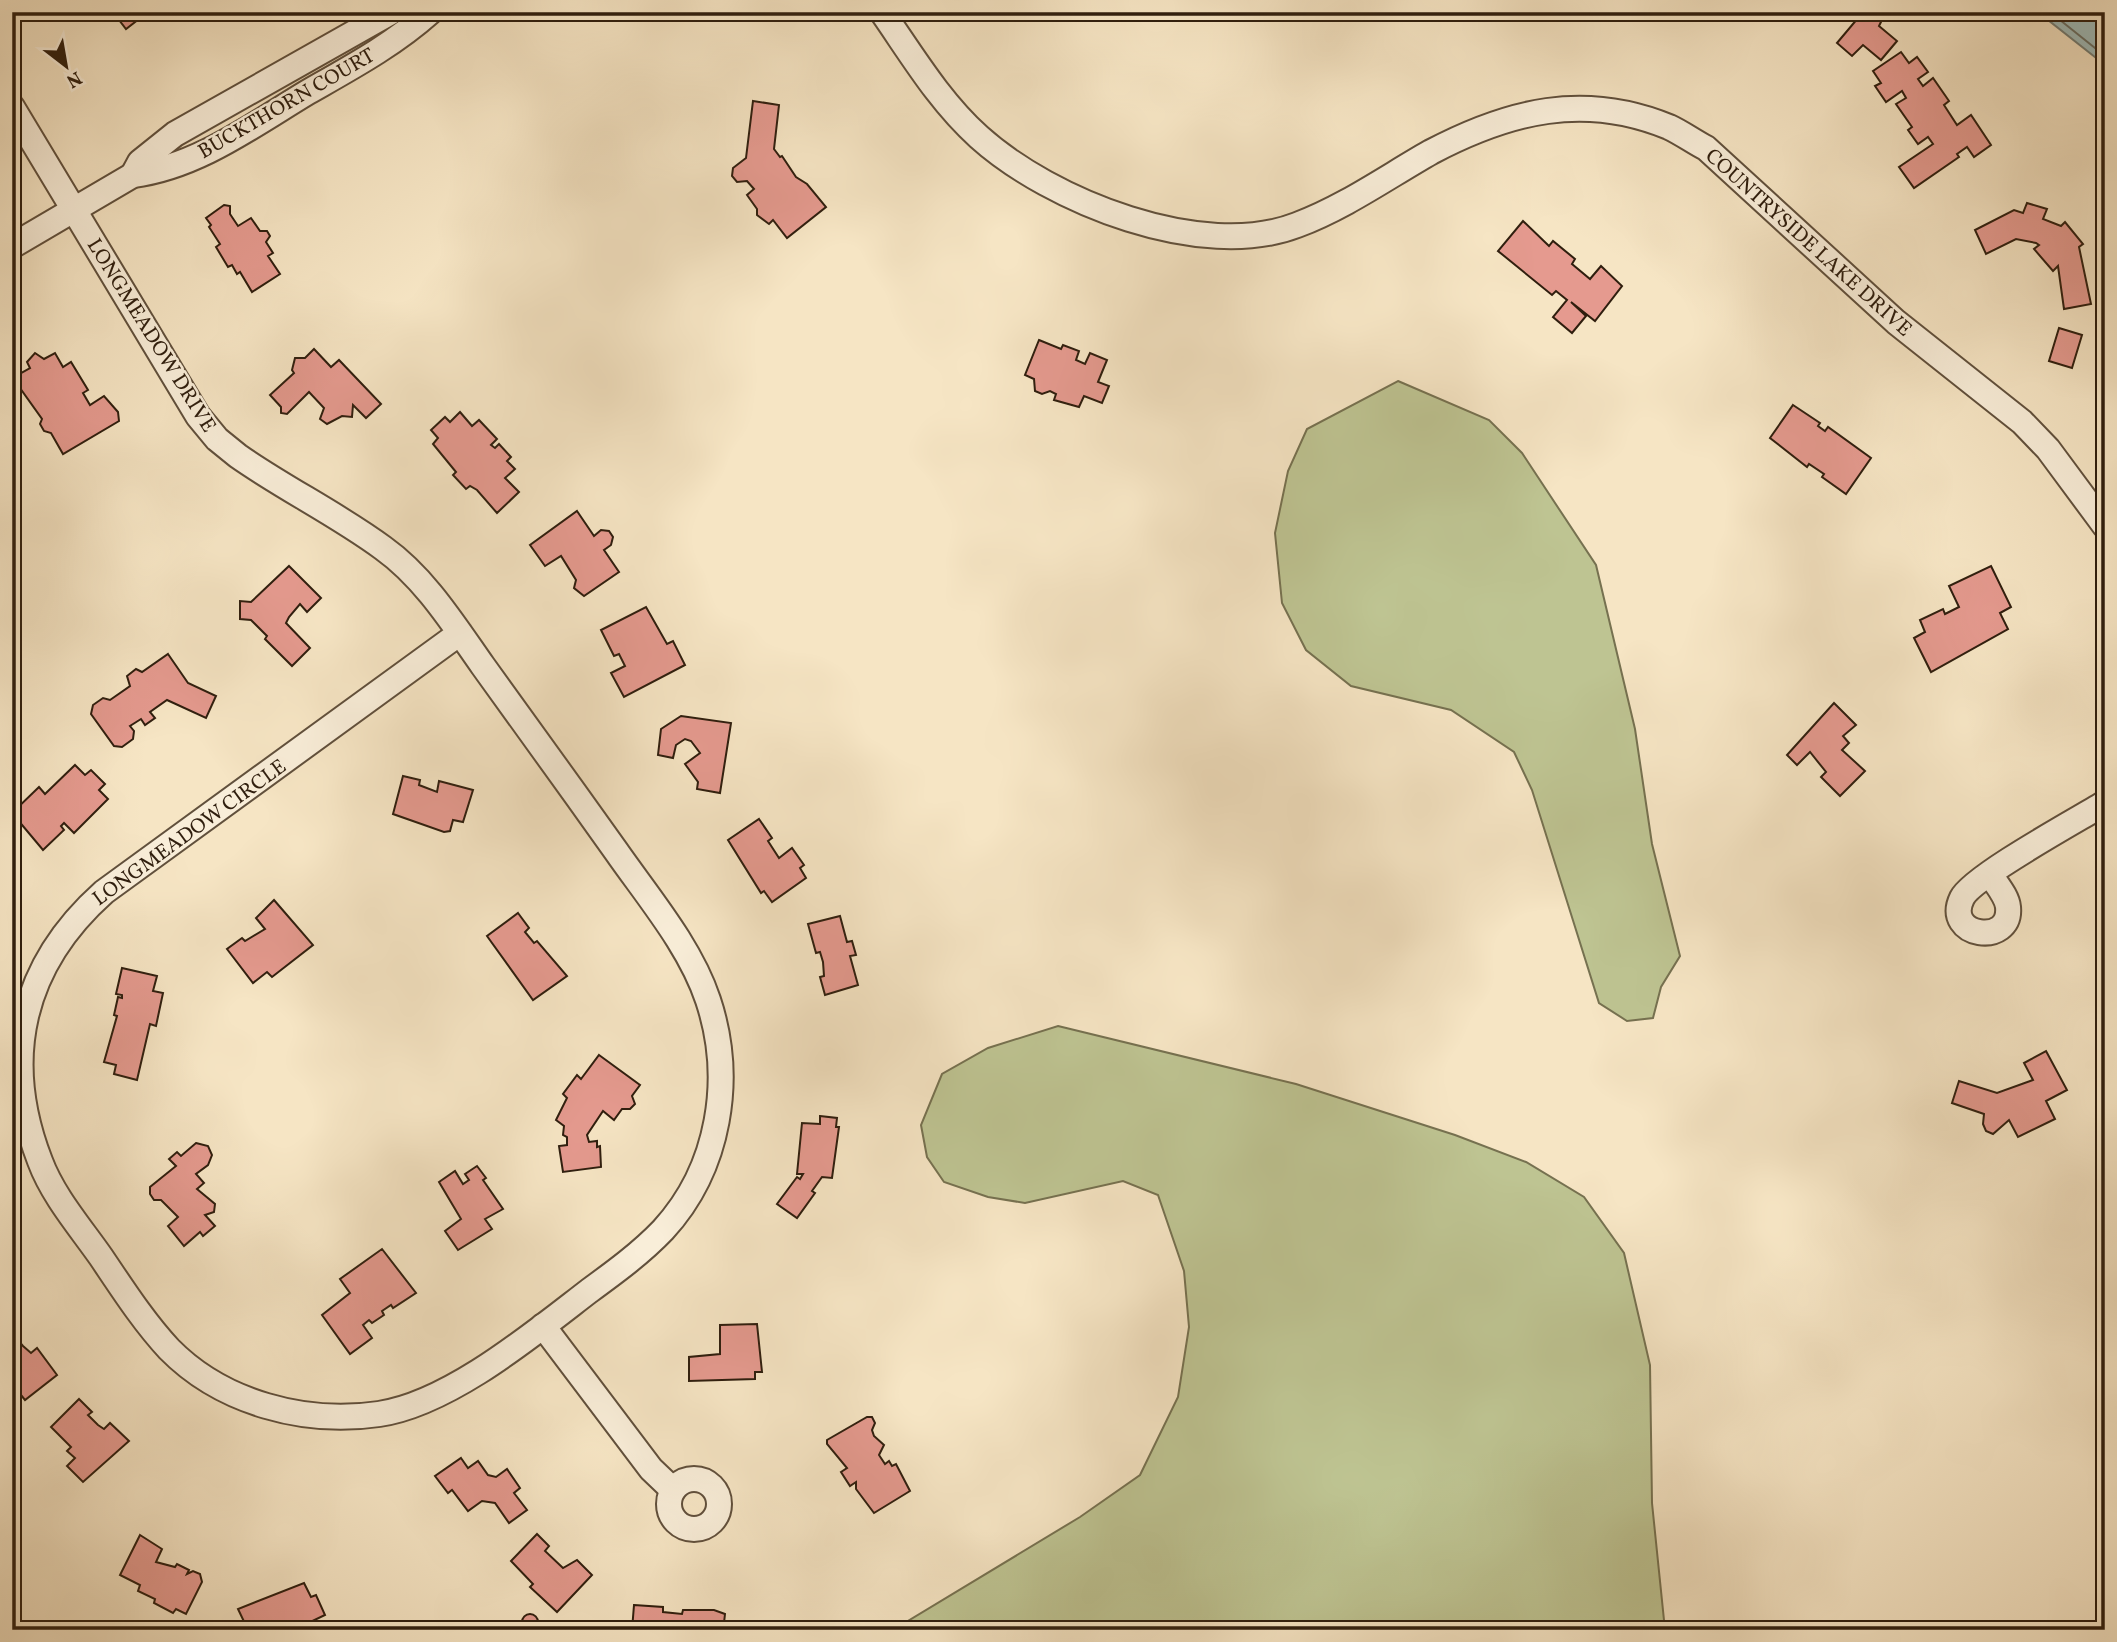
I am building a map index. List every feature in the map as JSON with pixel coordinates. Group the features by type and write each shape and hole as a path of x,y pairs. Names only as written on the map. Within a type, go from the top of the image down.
{"street":[{"name":"BUCKTHORN COURT","path":"133,175 140,162 175,134 391,12"},
{"name":"BUCKTHORN COURT","path":"12,247 133,175 152,173 218,146 390,44 430,12"},
{"name":"COUNTRYSIDE LAKE DRIVE","path":"881,12 950,106 1001,155 1037,179 1114,214 1176,231 1212,236 1263,234 1294,226 1334,209 1481,128 1529,112 1585,108 1669,127 1706,148 1877,305 2022,422 2048,449 2105,526"},
{"name":"LONGMEADOW DRIVE","path":"12,107 198,416 217,439 267,476 384,548 423,586 460,633"},
{"name":"LONGMEADOW CIRCLE","path":"460,633 686,955 707,997 716,1032 721,1081 716,1131 705,1163 683,1204 664,1229 632,1260 543,1326 462,1380 404,1409 377,1415 317,1416 291,1413 240,1397 186,1364 138,1311 51,1185 40,1162 23,1098 20,1052 30,992 53,947 82,912 170,842 460,633"},
{"path":"1990,874 2105,803"},
{"path":"543,1326 651,1469 673,1490"}],"green space":[{"path":"1398,381 1489,420 1522,453 1596,565 1635,729 1652,844 1680,956 1661,987 1653,1018 1627,1021 1599,1003 1532,790 1514,752 1451,710 1351,686 1306,650 1282,603 1275,533 1288,471 1307,429"},
{"path":"1058,1026 1296,1084 1455,1135 1526,1162 1584,1197 1624,1253 1650,1365 1652,1503 1665,1630 893,1630 1080,1517 1140,1475 1178,1397 1189,1327 1184,1271 1158,1195 1123,1181 1025,1203 988,1197 944,1182 927,1157 921,1125 942,1074 988,1048"}],"water":[{"path":"2041,12 2105,12 2105,65 2043,16"}],"building":[{"path":"113,12 148,12 126,29"},
{"path":"1863,12 1870,12 1881,22 1879,26 1897,41 1881,60 1863,45 1852,56 1837,43"},
{"path":"1901,52 1909,63 1917,57 1928,72 1918,79 1923,86 1933,78 1949,101 1944,105 1957,125 1971,115 1991,145 1974,157 1967,147 1957,154 1959,157 1914,188 1899,167 1933,144 1928,137 1918,144 1908,130 1912,127 1896,104 1906,98 1902,91 1886,102 1875,86 1881,83 1873,71"},
{"path":"753,101 779,105 774,149 796,177 807,184 826,207 787,238 773,220 769,224 757,215 757,209 747,195 754,189 747,181 737,182 732,176 733,168 746,158"},
{"path":"2027,203 2047,209 2043,219 2061,226 2065,222 2083,244 2079,247 2091,304 2064,309 2058,266 2053,271 2034,249 2039,245 2036,243 2016,239 1986,254 1975,230 2014,210 2023,213"},
{"path":"224,205 230,206 230,214 238,226 251,218 260,231 267,231 270,236 266,242 273,253 268,256 280,274 252,292 240,272 237,274 232,265 228,267 216,247 220,244 206,218"},
{"path":"1523,221 1549,246 1553,241 1575,259 1572,264 1590,279 1601,266 1622,286 1595,321 1571,302 1586,316 1572,333 1553,317 1567,300 1556,291 1552,295 1498,251"},
{"path":"2059,328 2082,335 2072,368 2049,361"},
{"path":"1039,340 1061,349 1063,345 1079,351 1076,360 1085,364 1090,353 1107,360 1098,382 1109,386 1102,403 1084,396 1079,407 1054,400 1056,394 1050,391 1042,394 1035,391 1034,379 1025,375"},
{"path":"314,349 331,367 339,360 381,404 366,418 353,405 352,417 342,416 327,424 320,419 324,408 309,392 287,414 281,413 281,407 270,395 294,373 292,370 295,358 305,358"},
{"path":"35,353 44,359 55,353 63,367 71,362 88,390 83,393 90,405 104,396 118,412 119,421 63,454 51,433 44,431 40,424 42,419 15,381 16,376 30,368 27,362"},
{"path":"1793,405 1820,423 1818,426 1825,431 1828,427 1871,458 1846,494 1822,477 1824,474 1809,464 1807,467 1770,438"},
{"path":"460,412 472,426 479,420 497,439 491,445 495,448 499,444 511,457 507,461 515,469 505,478 519,492 497,513 477,490 470,486 466,489 453,475 456,472 433,444 438,438 431,430 445,417 450,422"},
{"path":"577,511 594,536 601,530 609,531 613,537 611,545 604,550 619,572 584,596 574,588 576,580 561,556 545,566 530,545"},
{"path":"289,566 321,598 307,612 300,604 286,623 310,648 292,666 265,639 267,636 251,620 240,619 240,601 251,602"},
{"path":"1991,566 2011,607 2000,613 2008,629 1931,672 1914,638 1925,632 1920,620 1943,609 1945,614 1959,607 1949,586"},
{"path":"646,607 667,644 673,641 685,665 624,697 611,673 625,666 619,654 614,656 601,630"},
{"path":"168,654 188,683 216,696 206,718 167,700 150,712 155,718 145,725 141,719 130,726 134,731 133,739 122,747 114,746 91,714 93,705 103,698 110,700 130,686 127,676 136,669 142,672"},
{"path":"1834,703 1856,725 1843,736 1849,743 1842,750 1865,771 1840,796 1821,777 1826,772 1810,752 1797,765 1787,755"},
{"path":"681,716 731,723 720,793 697,789 698,782 685,764 700,753 691,741 685,739 676,745 673,758 658,755 661,729"},
{"path":"75,765 85,775 91,770 105,784 99,790 108,799 74,833 64,823 61,826 64,830 43,850 12,813 39,787 45,794"},
{"path":"403,776 420,780 419,785 437,792 439,781 473,790 463,822 453,820 450,831 444,832 393,814"},
{"path":"759,819 772,838 768,841 779,858 792,848 804,865 800,868 806,878 772,902 764,891 761,893 728,840"},
{"path":"274,900 313,945 272,977 267,972 253,983 227,949 242,938 245,941 265,929 256,918"},
{"path":"518,913 529,928 525,932 534,943 537,941 567,976 533,1000 487,936"},
{"path":"840,916 847,942 852,941 856,955 850,956 858,985 825,995 820,977 824,976 823,962 820,952 816,953 808,924"},
{"path":"122,968 157,976 153,991 163,993 156,1026 150,1024 137,1080 114,1074 116,1065 104,1062 117,1016 114,1015 118,997 122,998 122,995 116,994"},
{"path":"2046,1051 2067,1090 2046,1101 2055,1119 2018,1137 2009,1120 1993,1134 1986,1131 1983,1124 1984,1114 1952,1103 1959,1081 1997,1093 2033,1080 2024,1063"},
{"path":"599,1055 640,1085 632,1096 635,1104 630,1109 622,1109 614,1120 603,1111 587,1135 589,1142 597,1141 597,1147 600,1146 601,1167 563,1172 559,1146 567,1145 567,1137 563,1135 564,1126 556,1120 567,1098 563,1094 577,1075 581,1079"},
{"path":"820,1116 837,1118 836,1127 839,1127 832,1178 822,1177 812,1191 815,1193 797,1218 777,1204 797,1177 800,1179 803,1174 797,1174 802,1123 820,1124"},
{"path":"196,1143 208,1146 212,1155 208,1165 196,1174 204,1183 197,1189 215,1204 214,1212 205,1215 215,1226 203,1236 200,1232 184,1246 168,1226 178,1217 161,1200 154,1200 150,1187 176,1166 169,1159 177,1152 181,1156"},
{"path":"477,1166 486,1178 483,1180 503,1209 485,1219 492,1229 458,1250 445,1231 461,1219 439,1182 455,1171 463,1184 469,1180 465,1174"},
{"path":"382,1249 416,1293 393,1308 391,1305 382,1311 384,1315 372,1323 369,1320 363,1325 372,1338 350,1354 322,1315 350,1293 340,1279"},
{"path":"12,1322 20,1335 16,1338 31,1353 37,1348 57,1375 25,1400 12,1384"},
{"path":"757,1324 762,1372 755,1372 755,1379 689,1381 689,1357 720,1354 720,1325"},
{"path":"79,1399 92,1412 88,1415 98,1425 104,1429 110,1423 129,1441 83,1482 67,1466 75,1458 67,1451 71,1447 51,1427"},
{"path":"867,1417 872,1417 875,1423 872,1430 874,1436 884,1445 879,1455 885,1464 889,1461 892,1466 896,1464 910,1491 874,1513 856,1489 856,1482 850,1486 841,1472 847,1468 827,1444 827,1440"},
{"path":"461,1458 468,1468 478,1461 488,1475 496,1477 507,1469 520,1488 514,1493 527,1510 509,1523 495,1503 482,1501 468,1511 452,1490 448,1493 435,1476"},
{"path":"537,1534 549,1546 545,1551 563,1568 577,1560 592,1575 557,1612 530,1587 533,1584 511,1561"},
{"path":"140,1535 162,1549 156,1562 175,1567 177,1564 189,1570 187,1574 193,1571 200,1574 202,1582 186,1614 176,1609 173,1613 154,1603 155,1599 138,1591 140,1585 120,1575"},
{"path":"304,1583 311,1597 316,1595 325,1615 306,1624 303,1630 248,1630 238,1609"},
{"path":"634,1605 663,1607 663,1612 682,1614 683,1610 714,1610 725,1614 724,1623 739,1625 739,1630 632,1630"},
{"path":"527,1614 533,1614 538,1622 536,1628 527,1630 522,1625 522,1619"}]}
